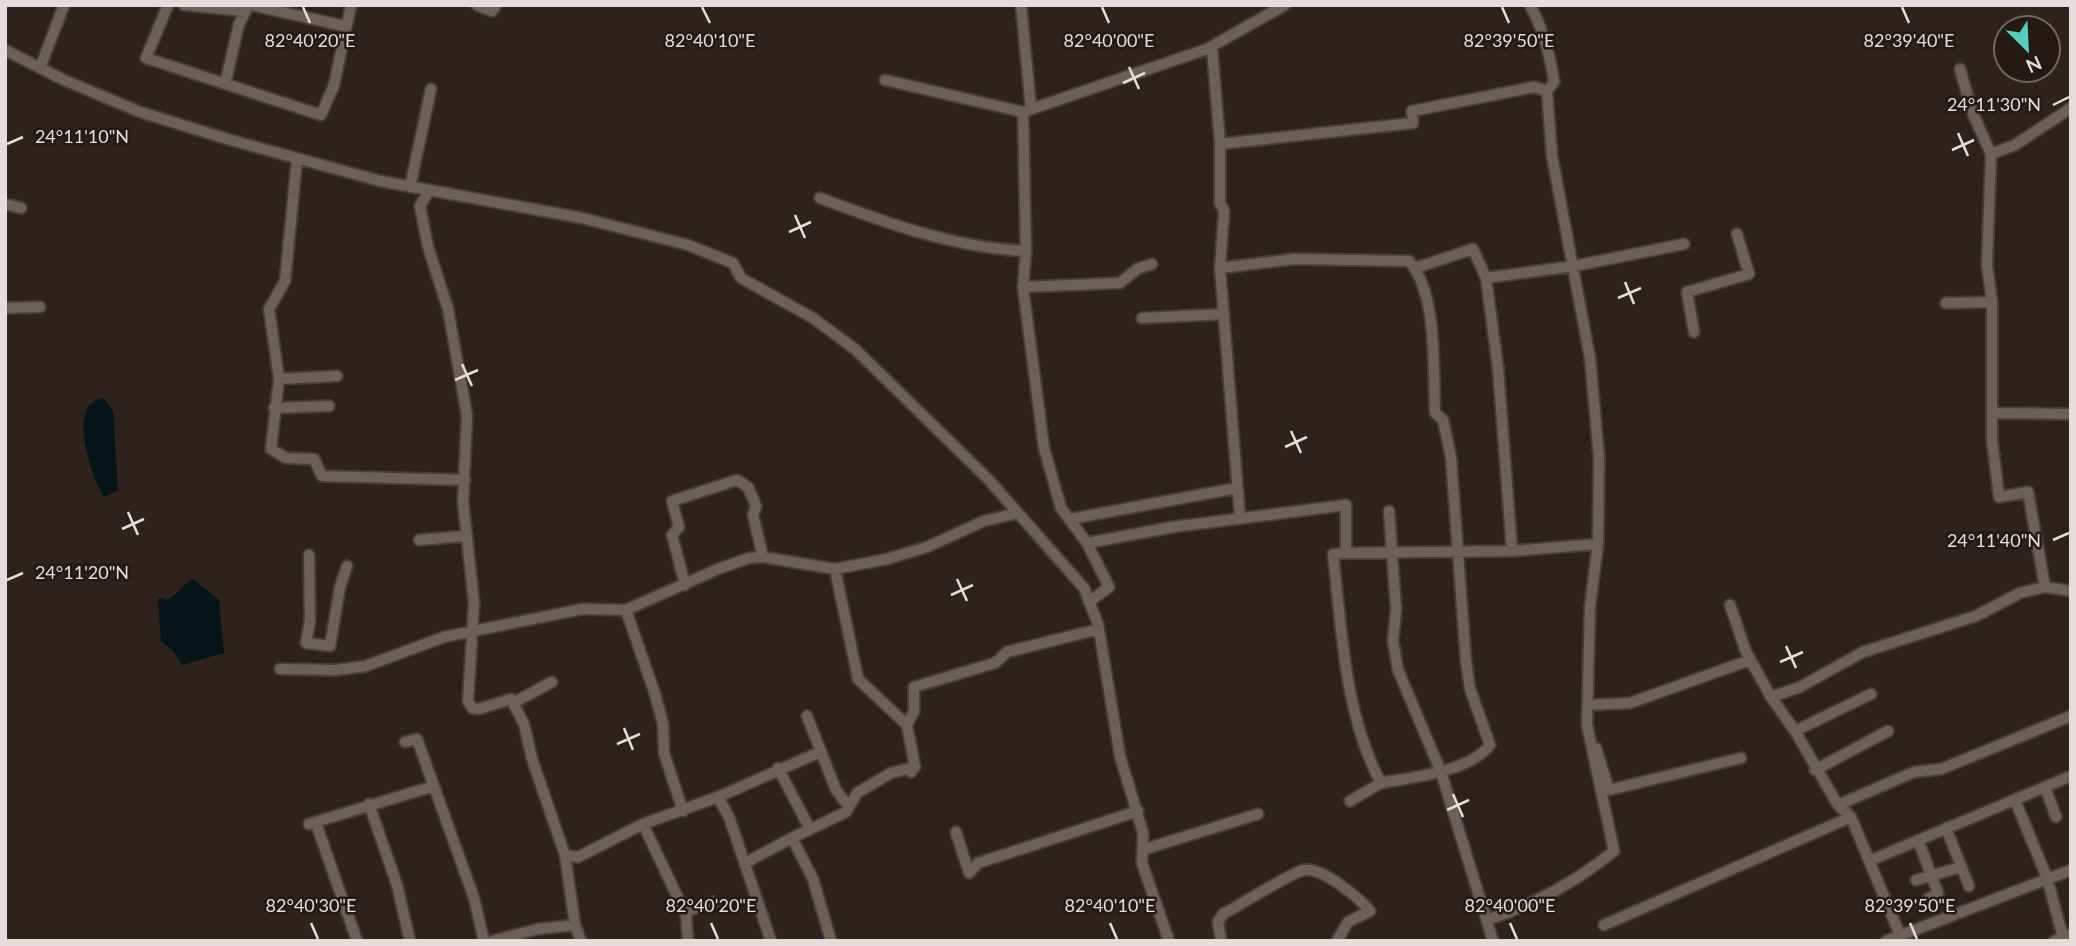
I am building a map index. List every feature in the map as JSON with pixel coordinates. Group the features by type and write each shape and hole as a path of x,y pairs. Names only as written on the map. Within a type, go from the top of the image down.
{"street":[{"path":"40,68 64,5"},
{"path":"168,5 146,58 321,115 334,85 344,26 351,5"},
{"path":"184,5 248,7 344,26"},
{"path":"477,5 492,11 496,5"},
{"path":"1021,5 1027,111 1026,251 1023,287 1044,448 1061,508 1087,543 1109,587 1089,602"},
{"path":"885,80 1027,111 1212,47 1285,5"},
{"path":"1486,920 1550,896 1586,874 1614,851 1590,743 1588,705 1590,607 1598,544 1599,457 1590,358 1552,156 1547,91 1554,82 1551,60 1540,23 1530,5"},
{"path":"225,84 248,7"},
{"path":"1212,47 1220,144 1220,202 1224,211 1220,268 1240,518"},
{"path":"5,50 140,112 297,159 410,187 582,218 688,244 733,263 741,278 813,318 882,373 1017,513 1084,588 1099,629 1120,756 1138,811 1145,849 1142,863 1169,941"},
{"path":"1960,69 1973,114 1991,154 1987,265 1992,302 1992,439 1999,497 2028,492 2045,587"},
{"path":"1220,144 1413,123 1412,111 1440,104 1534,87 1547,91"},
{"path":"410,187 432,89"},
{"path":"1991,154 2015,145 2071,108"},
{"path":"297,159 285,281 269,309 279,379 271,449 286,458 314,458 322,476 465,480"},
{"path":"429,190 420,206 428,247 448,309 467,416 466,536 474,603 468,701 472,708 479,709 510,699 524,724 532,760 565,855 575,925 581,941"},
{"path":"820,198 878,220 951,241 1026,251"},
{"path":"5,204 21,208"},
{"path":"1693,332 1687,292 1749,274 1737,234"},
{"path":"1486,278 1574,267 1684,244"},
{"path":"1415,268 1473,249 1486,278 1498,368 1511,551"},
{"path":"1220,268 1294,259 1409,261 1415,268 1424,290 1433,343 1435,413 1443,420 1451,457 1456,553 1470,689 1490,745 1485,752 1441,772 1381,783 1350,801"},
{"path":"1023,287 1120,282 1136,269 1152,264"},
{"path":"1946,303 1992,302"},
{"path":"5,308 40,307"},
{"path":"1142,318 1224,314"},
{"path":"279,379 337,376"},
{"path":"275,408 329,406"},
{"path":"1993,413 2071,414"},
{"path":"685,585 672,535 678,527 672,501 737,480 748,487 756,506 753,515 763,557"},
{"path":"1070,519 1237,488"},
{"path":"1087,543 1240,518 1346,505 1346,553"},
{"path":"1389,511 1396,610 1393,641 1398,670 1441,772 1493,941"},
{"path":"280,669 336,670 366,666 444,637 582,609 626,610 718,569 763,557 835,569 928,547 984,522 1017,513"},
{"path":"419,540 466,536"},
{"path":"1381,783 1360,732 1341,638 1333,554 1511,551 1598,544"},
{"path":"309,555 310,621 306,643 330,646 340,587 347,566"},
{"path":"835,569 858,679 907,725"},
{"path":"2058,589 2071,585"},
{"path":"1770,697 1800,687 1863,652 1976,616 2020,593 2045,587 2071,591"},
{"path":"1730,605 1750,660 1770,697 1795,731 1815,770 1838,805 1851,817 1900,935"},
{"path":"626,610 655,694 663,724 664,752 683,811"},
{"path":"745,863 846,811 857,793 891,773 913,770 907,725 914,711 914,687 995,663 1007,652 1099,629"},
{"path":"1588,705 1630,704 1750,660"},
{"path":"513,703 552,682"},
{"path":"1795,731 1871,694"},
{"path":"807,716 836,790 849,807"},
{"path":"1838,805 1914,772 1941,769 2071,716"},
{"path":"1815,770 1888,732"},
{"path":"405,742 417,739 474,898 484,941"},
{"path":"1590,743 1597,749 1609,790 1741,758"},
{"path":"565,855 578,857 643,824 718,797 778,768 820,752"},
{"path":"778,768 810,829"},
{"path":"1869,861 2071,776"},
{"path":"356,941 313,823 433,786"},
{"path":"2045,787 2056,817"},
{"path":"718,797 745,863 771,941"},
{"path":"2015,800 2047,878 2063,938"},
{"path":"369,804 397,885 410,941"},
{"path":"956,832 969,873 978,863 1138,811"},
{"path":"1145,849 1258,814"},
{"path":"1604,925 1851,817"},
{"path":"643,824 686,915 688,941"},
{"path":"1946,828 1947,845 1961,867 1969,887"},
{"path":"792,838 813,879 831,941"},
{"path":"1918,840 1938,893 1928,899"},
{"path":"1916,880 1961,867"},
{"path":"1221,941 1217,922 1223,914 1304,870 1324,873 1334,884 1354,892 1370,911 1348,922 1336,941"},
{"path":"1886,941 2071,870"},
{"path":"686,915 690,910 714,902"},
{"path":"492,941 537,929 575,925"}],"shaded area":[{"path":"103,398 113,410 118,490 104,497 88,458 84,426 86,413 92,403"},
{"path":"193,579 219,600 224,653 182,665 174,652 161,641 158,601 159,597 167,600 171,598"}]}
